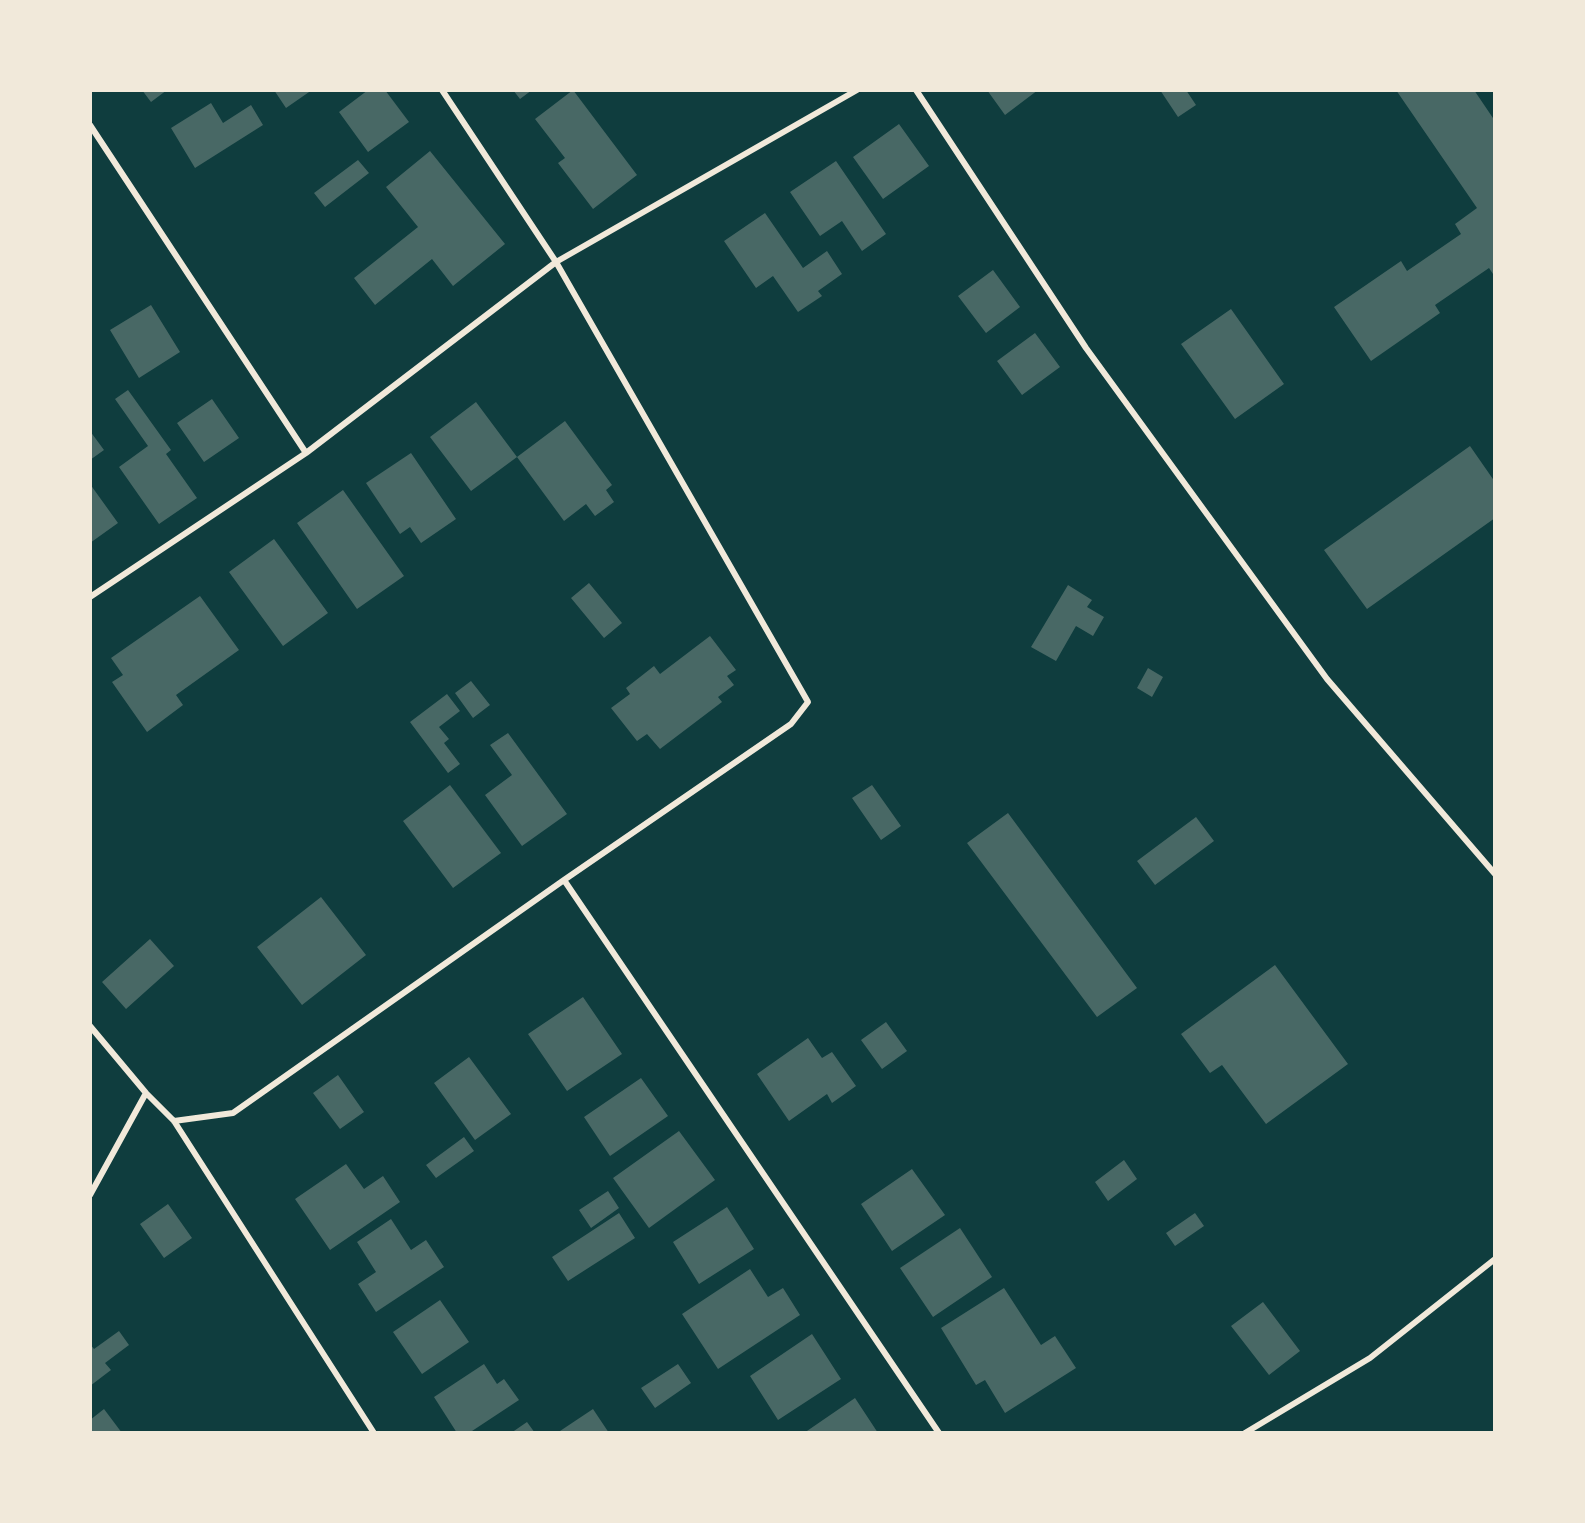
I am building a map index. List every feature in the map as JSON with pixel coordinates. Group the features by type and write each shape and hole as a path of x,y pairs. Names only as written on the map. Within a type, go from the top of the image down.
{"street":[{"path":"174,1121 233,1113 564,880 791,724 808,702 556,262 442,90"},
{"path":"90,597 306,453 556,262 857,90"},
{"path":"916,90 1086,348 1327,679 1495,874"},
{"path":"90,125 306,453"},
{"path":"564,880 939,1433"},
{"path":"90,1026 146,1093 174,1121 374,1433"},
{"path":"90,1195 146,1093"},
{"path":"1245,1433 1370,1358 1495,1259"}],"building":[{"path":"142,90 167,90 151,102"},
{"path":"274,90 312,90 286,108"},
{"path":"368,90 385,90 409,122 368,152 339,112"},
{"path":"513,90 532,90 520,99"},
{"path":"573,90 637,175 593,209 558,163 565,158 535,119"},
{"path":"987,90 1038,90 1005,115"},
{"path":"1160,90 1186,90 1196,105 1178,117"},
{"path":"1396,90 1474,90 1495,121 1495,277 1489,268 1435,305 1440,313 1371,361 1334,307 1401,261 1407,271 1461,234 1455,224 1477,208"},
{"path":"211,103 223,123 251,105 263,125 195,168 171,128"},
{"path":"899,124 929,166 883,199 853,157"},
{"path":"430,151 505,244 453,286 432,259 375,305 354,278 418,227 386,187"},
{"path":"358,160 369,173 325,207 314,193"},
{"path":"836,161 886,234 862,251 842,221 820,236 790,192"},
{"path":"765,213 803,268 827,251 842,274 818,291 822,296 798,312 773,276 756,288 724,241"},
{"path":"993,270 1020,307 986,333 958,296"},
{"path":"151,305 180,352 139,378 110,330"},
{"path":"1231,309 1284,384 1235,419 1181,344"},
{"path":"1035,333 1060,367 1022,395 997,361"},
{"path":"128,390 171,450 166,454 197,498 159,524 119,467 148,446 115,399"},
{"path":"212,399 239,438 204,462 177,423"},
{"path":"476,402 517,457 471,491 430,437"},
{"path":"565,421 612,485 606,490 614,502 595,516 586,504 564,521 517,457"},
{"path":"90,431 104,450 90,460"},
{"path":"1470,446 1495,482 1495,518 1367,609 1324,550"},
{"path":"411,453 456,519 421,543 410,527 400,534 366,483"},
{"path":"90,484 118,523 90,543"},
{"path":"343,490 404,576 357,609 297,523"},
{"path":"274,539 328,613 283,646 229,572"},
{"path":"589,583 622,623 604,638 571,598"},
{"path":"1068,585 1092,600 1087,607 1104,617 1093,636 1076,626 1056,661 1031,647"},
{"path":"200,596 239,650 176,695 183,705 147,732 112,682 123,675 111,658"},
{"path":"710,636 736,670 727,676 734,685 718,697 722,702 660,749 647,734 637,741 611,708 630,694 626,688 654,666 660,674"},
{"path":"1148,668 1163,677 1152,697 1137,688"},
{"path":"471,681 490,705 473,718 455,693"},
{"path":"447,694 460,711 439,727 449,739 444,743 460,764 448,773 410,722"},
{"path":"508,733 567,814 522,846 485,795 512,775 490,745"},
{"path":"450,785 501,853 453,888 403,821"},
{"path":"872,785 901,826 881,840 852,798"},
{"path":"1008,813 1137,988 1097,1017 967,843"},
{"path":"1196,817 1214,841 1155,885 1137,861"},
{"path":"321,897 366,955 302,1005 257,947"},
{"path":"150,939 174,966 126,1009 102,982"},
{"path":"1275,965 1348,1064 1266,1124 1222,1065 1210,1073 1181,1034"},
{"path":"583,997 622,1054 567,1091 528,1034"},
{"path":"886,1022 907,1051 882,1069 861,1040"},
{"path":"808,1038 822,1058 832,1052 856,1086 832,1103 827,1094 789,1121 757,1074"},
{"path":"469,1057 511,1114 475,1140 434,1083"},
{"path":"338,1075 364,1112 340,1129 313,1093"},
{"path":"641,1078 668,1116 610,1156 584,1117"},
{"path":"679,1131 715,1180 649,1228 613,1178"},
{"path":"464,1137 474,1151 436,1178 426,1165"},
{"path":"1124,1160 1137,1179 1108,1201 1095,1182"},
{"path":"346,1164 364,1189 383,1176 400,1202 330,1250 295,1199"},
{"path":"912,1169 945,1215 892,1251 861,1204"},
{"path":"608,1191 619,1208 591,1228 579,1210"},
{"path":"168,1204 192,1238 164,1258 140,1224"},
{"path":"727,1207 754,1249 699,1284 673,1242"},
{"path":"619,1213 635,1238 568,1281 552,1257"},
{"path":"1195,1213 1204,1226 1175,1246 1166,1233"},
{"path":"391,1219 411,1250 426,1240 444,1267 376,1312 358,1284 376,1272 357,1242"},
{"path":"960,1228 992,1277 933,1317 900,1268"},
{"path":"750,1269 768,1297 783,1288 800,1315 718,1369 682,1314"},
{"path":"1004,1288 1041,1345 1055,1336 1076,1368 1005,1413 985,1380 976,1385 941,1328"},
{"path":"440,1300 469,1342 422,1374 393,1332"},
{"path":"1263,1302 1300,1351 1269,1375 1231,1326"},
{"path":"119,1331 129,1345 105,1363 111,1370 90,1386 90,1344 94,1349"},
{"path":"812,1334 841,1379 778,1420 750,1376"},
{"path":"484,1364 497,1384 504,1379 519,1400 469,1433 457,1433 434,1397"},
{"path":"678,1364 691,1383 655,1408 641,1388"},
{"path":"855,1398 878,1433 804,1433"},
{"path":"104,1409 122,1433 90,1433 90,1420"},
{"path":"593,1409 609,1433 557,1433"},
{"path":"527,1422 535,1433 511,1433"}]}
